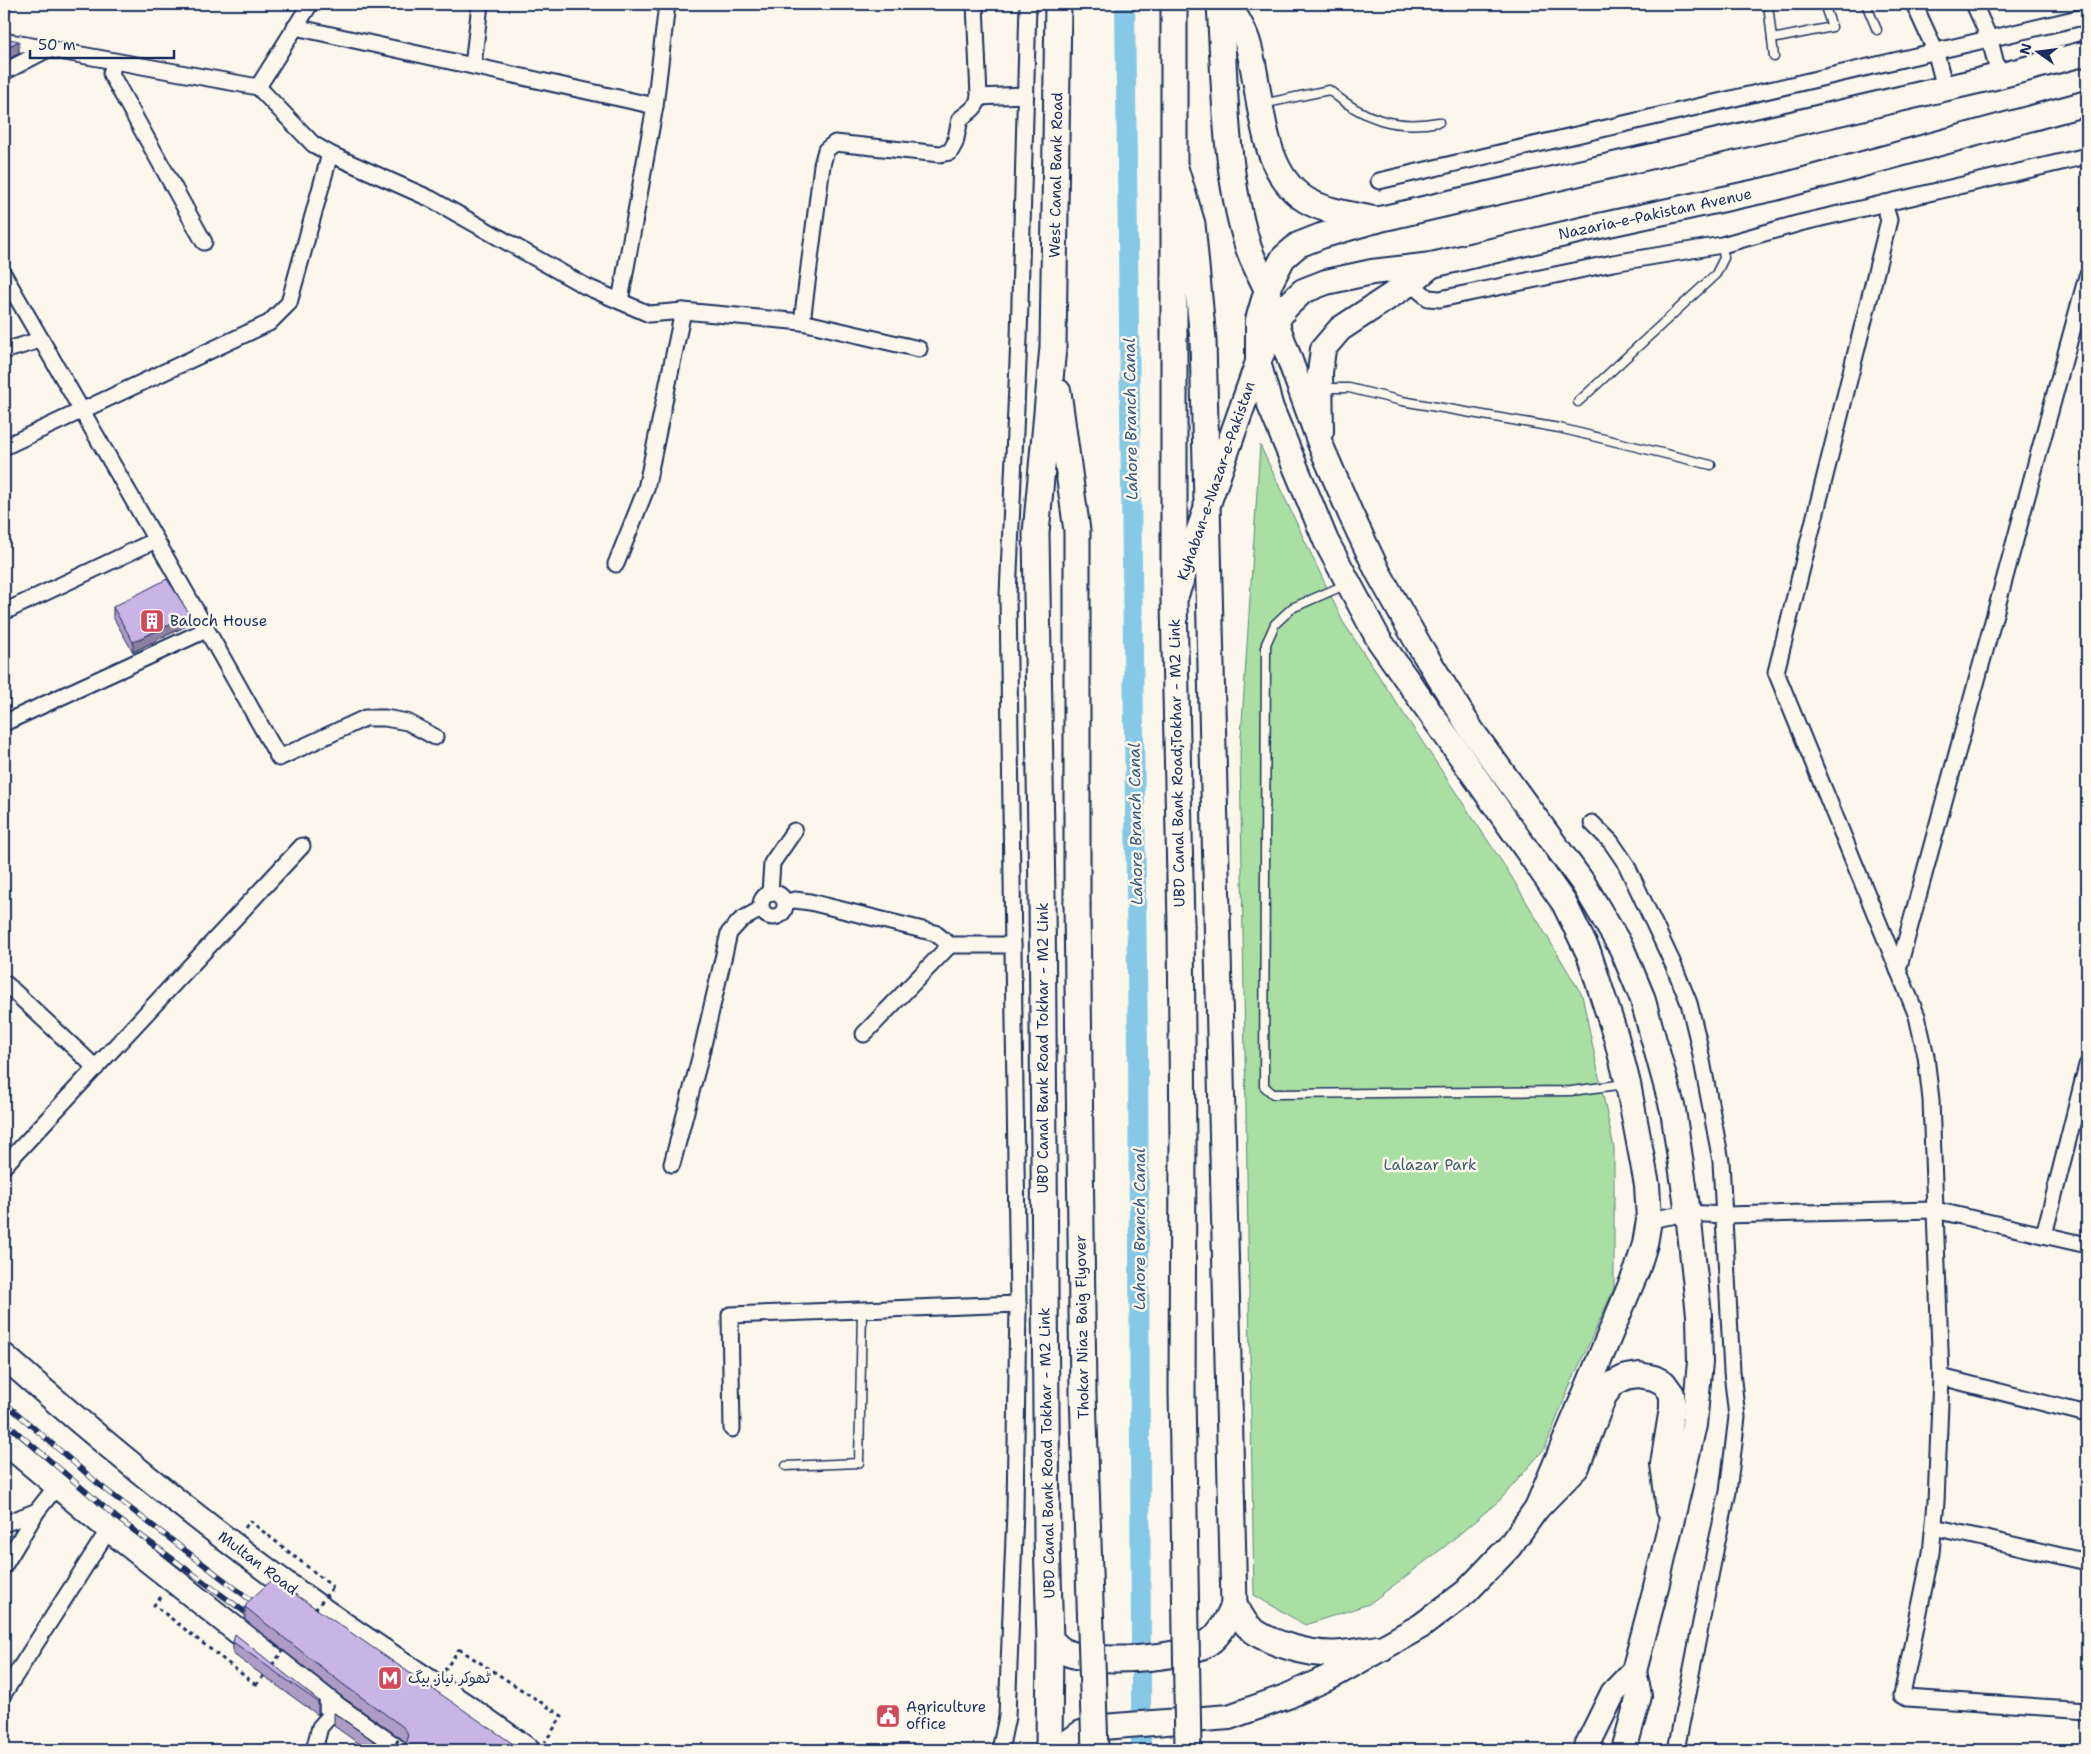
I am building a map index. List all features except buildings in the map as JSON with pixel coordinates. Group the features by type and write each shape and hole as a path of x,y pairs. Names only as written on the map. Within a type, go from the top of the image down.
{"highway":[{"name":"West Canal Bank Road","path":"1053,347 1058,4"},
{"name":"UBD Canal Bank Road;Tokhar - M2 Link","path":"1174,4 1174,601 1181,925 1183,1143 1182,1392 1188,1750"},
{"path":"1220,4 1226,112 1234,188 1247,244 1267,288"},
{"path":"1228,4 1247,40 1274,163 1286,182 1306,200 1322,207 1376,220"},
{"path":"1050,1640 1064,1652 1083,1657 1172,1656 1208,1643 1225,1624 1234,1605 1203,340 1192,224 1175,168"},
{"name":"Thokar Niaz Baig Flyover","path":"1053,347 1077,531 1077,903 1088,1742"},
{"name":"UBD Canal Bank Road Tokhar - M2 Link","path":"1049,1750 1050,1640 1047,1540 1042,906 1036,533 1053,347"},
{"path":"1234,1605 1249,1627 1262,1636 1291,1646 1335,1654 1382,1648"}],"main road":[{"path":"1537,1508 1637,1270 1645,1244 1649,1220 1647,1185 1628,1084 1616,1037 1589,954 1564,903 1379,640 1326,541 1271,408 1258,362 1258,320 1267,288 1283,258 1298,244 1376,220 1999,76 2087,53"},
{"name":"Nazaria-e-Pakistan Avenue","path":"1258,362 1276,322 1293,299 1303,291 1326,282 1372,272 1432,265 1775,188 2087,103"},
{"path":"1321,446 1322,388 1320,373 1323,349 1340,329 1410,283 1432,265"},
{"path":"1267,288 1276,322 1321,446 1374,564 1419,645 1472,731 1583,884 1622,949 1642,997 1673,1110 1688,1213 1699,1315 1700,1362 1694,1425 1688,1459 1634,1671 1639,1696 1624,1750"},
{"name":"Kyhaban-e-Nazar-e-Pakistan","path":"1174,601 1258,362"},
{"name":"Multan Road","path":"4,1356 86,1428 320,1609 521,1746"},
{"path":"1062,1750 1070,1741 1088,1742 1103,1727 1229,1717 1288,1696 1334,1675 1421,1626 1466,1592 1509,1547 1537,1508 1577,1467 1608,1389 1626,1377 1639,1375 1660,1380 1672,1394 1672,1408 1663,1464 1671,1522"},
{"path":"4,1442 56,1487 336,1709 393,1750"},
{"path":"1585,1750 1613,1693 1634,1671"}],"street":[{"path":"258,87 310,4"},
{"path":"473,66 480,4"},
{"path":"620,301 655,106 667,4"},
{"path":"802,322 822,165 826,150 836,143 940,154 950,152 955,143 960,119 972,112 977,105 979,97 975,4"},
{"path":"1000,1750 1007,1718 1015,1511 1018,1304 1008,596 1019,338 1028,4"},
{"path":"1914,4 1935,50 1945,88"},
{"path":"1974,4 1990,40 1999,76"},
{"path":"1379,181 2087,16"},
{"path":"295,27 655,106"},
{"path":"4,41 258,87 313,144 330,154 430,199 585,286 649,314 683,311 802,322 919,349"},
{"path":"4,72 48,49"},
{"path":"114,62 111,74 204,242"},
{"path":"979,97 1025,95"},
{"path":"4,447 269,323 289,303 330,154"},
{"path":"1410,283 1428,298 1440,299 1613,263 1722,245 1800,223 2087,156"},
{"path":"1884,203 1889,220 1776,672 1917,1016 1926,1056 1931,1100 1941,1377 1934,1527 1931,1553 1902,1695 1906,1698 2087,1710"},
{"path":"4,275 278,758 365,718 386,718 407,722 435,737"},
{"path":"1898,970 2087,276"},
{"path":"616,564 646,489 683,311"},
{"path":"4,351 40,340"},
{"path":"4,612 156,540"},
{"path":"4,723 206,630"},
{"path":"1592,823 1611,842 1626,864 1673,964 1688,1003 1698,1040 1721,1161 1732,1372 1737,1417 1728,1492 1676,1750"},
{"path":"770,893 772,863 794,831"},
{"path":"4,1166 302,846"},
{"path":"770,893 777,893 786,902 785,910 780,916 773,919 765,916 761,910 761,902 764,896 770,893"},
{"path":"786,902 794,900 810,902 935,933 950,944 1013,945"},
{"path":"672,1164 700,1058 729,933 741,920 761,910"},
{"path":"864,1034 950,944"},
{"path":"6,984 96,1068"},
{"path":"2044,1235 2087,1065"},
{"path":"1649,1220 1688,1213 1724,1215 1935,1210 2087,1245"},
{"path":"732,1429 730,1315 1018,1304"},
{"path":"1941,1377 2087,1414"},
{"path":"4,1566 37,1511 56,1487"},
{"path":"4,1524 37,1511"},
{"path":"1934,1527 2087,1562"},
{"path":"4,1693 109,1529"},
{"path":"314,1750 320,1727 336,1709"}],"lane":[{"path":"1768,4 1774,57"},
{"path":"1772,39 1832,27 1824,4"},
{"path":"1866,4 1878,30"},
{"path":"1260,105 1330,90 1354,109 1370,117 1397,124 1422,125 1439,122"},
{"path":"1578,402 1716,274 1724,258 1722,245"},
{"path":"1322,388 1349,388 1402,401 1559,428 1712,464"},
{"path":"1349,583 1292,608 1275,624 1266,644 1264,1086 1273,1094 1279,1094 1571,1091 1628,1084"},
{"path":"786,1466 858,1463 862,1309"}],"path":[{"path":"258,1528 333,1587 309,1618"},
{"path":"174,1580 154,1605 256,1685 292,1640"},
{"path":"428,1696 459,1649 562,1716 521,1746"},
{"path":"393,1750 407,1727"}],"green space":[{"name":"Lalazar Park","path":"1260,445 1343,622 1508,871 1582,995 1614,1148 1614,1289 1570,1385 1545,1448 1501,1499 1443,1548 1369,1604 1305,1625 1254,1595 1240,752"}],"waterway":[{"name":"Lahore Branch Canal","path":"1125,4 1138,1049 1141,1645"},
{"name":"Lahore Branch Canal","path":"1141,1668 1141,1716"},
{"name":"Lahore Branch Canal","path":"1141,1739 1141,1750"}],"railway":[{"path":"4,1402 102,1487 261,1608"},
{"path":"4,1421 117,1518 257,1621"}],"place":[{"name":"Baloch House","path":"152,621"},
{"name":"ٹھوکر نیاز بیگ","path":"390,1678"},
{"name":"Agriculture office","path":"888,1716"}]}
